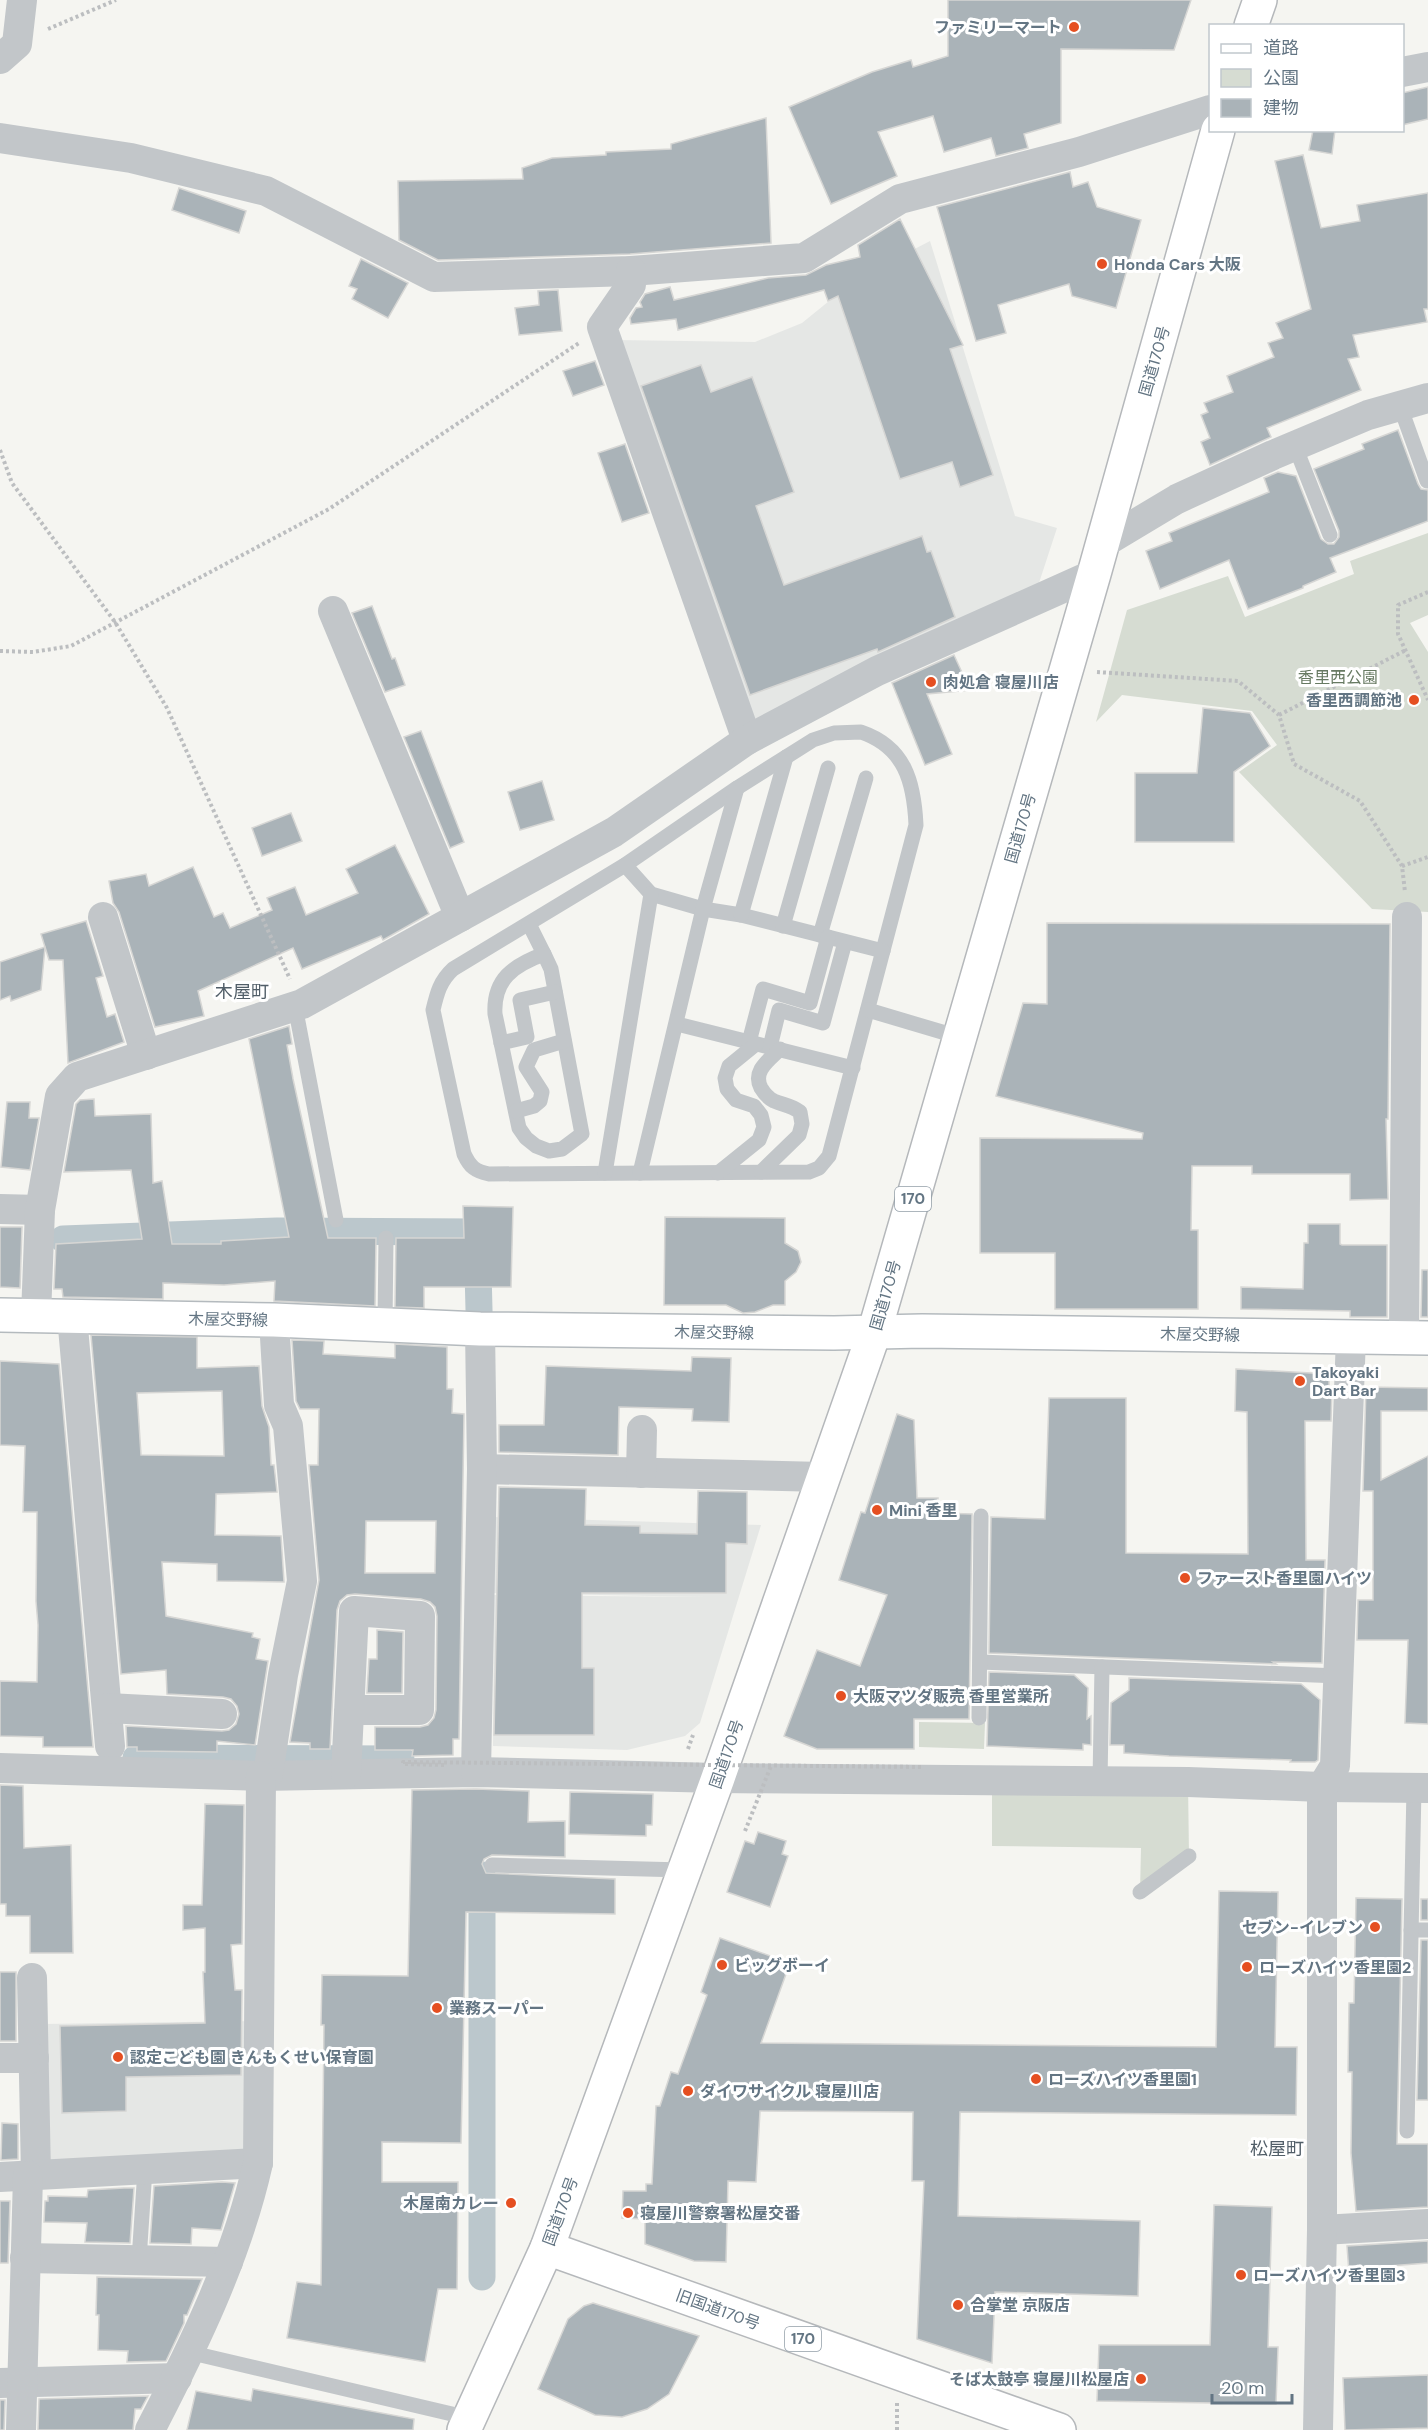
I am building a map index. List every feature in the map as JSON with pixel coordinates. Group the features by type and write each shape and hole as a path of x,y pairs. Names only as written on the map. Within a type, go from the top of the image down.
{"main road":[{"path":"1252,24 1260,0"},
{"name":"国道170号","path":"466,2424 547,2248 718,1778 874,1333 1098,559 1217,132"},
{"name":"木屋交野線","path":"0,1315 273,1320 480,1329 874,1333 922,1330 1416,1338"},
{"name":"旧国道170号","path":"547,2248 1059,2430"}],"street":[{"path":"9,51 22,0"},
{"path":"1404,72 1428,67"},
{"path":"0,138 131,158 266,191 434,277 631,271 804,258 900,199 1079,152 1209,110"},
{"path":"631,271 631,285 602,327 747,740"},
{"path":"36,1316 40,1210 60,1096 77,1077 298,1005 614,832 747,740 1098,559 1177,499 1368,415 1414,402"},
{"path":"333,611 460,917"},
{"path":"1407,916 1416,1338"},
{"path":"103,917 146,1055"},
{"path":"0,1209 40,1210"},
{"path":"72,1316 110,1746"},
{"path":"150,2430 228,2262 247,2210 258,2163 268,1767 302,1581 288,1426 279,1405 273,1320"},
{"path":"476,1772 482,1469 480,1329"},
{"path":"1318,2430 1322,2230 1322,1787 1335,1766 1351,1336"},
{"path":"641,1473 642,1430"},
{"path":"482,1469 823,1477"},
{"path":"108,1708 222,1714"},
{"path":"347,1763 349,1710"},
{"path":"0,1768 268,1767 347,1763 476,1772 718,1778 1100,1781 1421,1788"},
{"path":"21,2430 11,2382 25,2259 21,2176 34,2058 32,1978"},
{"path":"0,2058 34,2058"},
{"path":"21,2176 258,2163"},
{"path":"1322,2230 1428,2224"},
{"path":"25,2259 228,2262"},
{"path":"11,2382 182,2365"}],"lane":[{"path":"1414,402 1427,481"},
{"path":"1295,446 1330,535"},
{"path":"861,732 878,738 895,752 906,774 915,801 916,825 829,1156 819,1167 809,1172 489,1174 477,1171 469,1164 464,1154 434,1010 438,989 444,978 453,969 625,865 736,788 786,757 813,740 834,734 861,732"},
{"path":"741,915 786,757"},
{"path":"783,926 828,768"},
{"path":"761,1172 799,1135 802,1124 800,1112 791,1105 774,1101 764,1093 757,1081 764,1045 763,989 810,1003 824,936 866,778"},
{"path":"640,1173 703,909 736,788"},
{"path":"625,865 651,894 703,909 741,915 883,951"},
{"path":"605,1173 651,894"},
{"path":"529,924 544,954 551,969 582,1134 562,1149 549,1151 525,1138 519,1128 494,1000 503,981 519,963 544,954"},
{"path":"718,1173 759,1140 764,1127 761,1115 754,1106 736,1100 727,1089 725,1078 729,1066 764,1045 779,1010 823,1023 845,942"},
{"path":"501,1043 527,1037 520,1000 555,992"},
{"path":"298,1005 336,1220"},
{"path":"868,1010 959,1036"},
{"path":"677,1024 853,1068"},
{"path":"516,1112 534,1106 540,1101 542,1092 526,1067 534,1050 564,1041"},
{"path":"385,1325 386,1238"},
{"path":"979,1718 981,1516"},
{"path":"980,1662 1339,1676"},
{"path":"1100,1781 1102,1667"},
{"path":"1407,2131 1411,1930 1421,1788"},
{"path":"1140,1892 1189,1856"},
{"path":"492,1865 684,1870"},
{"path":"1411,1930 1428,1930"},
{"path":"139,2260 145,2169"},
{"path":"182,2365 466,2424"}],"path":[{"path":"9,51 116,0"},
{"path":"0,651 33,652 71,646 329,509 602,327"},
{"path":"0,450 12,483 115,622 167,708 298,1005"},
{"path":"1428,592 1398,605 1398,634 1428,700"},
{"path":"1279,716 1406,650"},
{"path":"1066,670 1238,681 1279,716 1294,764 1360,801 1402,866 1407,916"},
{"path":"1402,866 1428,857"},
{"path":"444,1765 403,1764 403,1762 921,1767"},
{"path":"745,1831 771,1766"}],"shaded area":[{"path":"930,241 1015,516 1057,528 1037,589 748,728 615,340 755,342 802,323 855,280"},
{"path":"493,1517 761,1525 700,1723 685,1736 627,1750 493,1746 494,1595 707,1597 493,1593"},
{"path":"256,2021 247,2149 52,2165 44,2158 42,2024"}],"green space":[{"name":"香里西公園","path":"1428,533 1428,615 1410,623 1428,652 1428,912 1372,909 1239,772 1277,745 1252,711 1122,695 1096,722 1127,610 1228,576 1245,617 1354,574 1350,561"},
{"path":"919,1722 985,1723 984,1749 919,1747"},
{"path":"992,1778 1188,1782 1189,1856 1140,1892 1141,1848 992,1846"}],"building":[{"path":"948,0 1191,0 1174,50 1061,49 1061,123 1024,134 1028,148 996,156 991,138 944,152 933,116 878,132 897,176 831,204 789,107 872,72 911,60 913,67 948,56"},
{"path":"1428,87 1428,119 1404,125 1404,93"},
{"path":"766,118 771,243 630,254 438,260 399,240 398,181 523,179 522,168 552,158 606,155 606,152 671,149 671,144"},
{"path":"1313,132 1335,132 1332,154 1309,150"},
{"path":"1303,155 1321,228 1360,221 1357,205 1428,193 1428,309 1424,309 1427,322 1353,335 1359,357 1348,359 1361,390 1267,428 1271,437 1210,465 1201,442 1210,438 1201,415 1208,412 1204,403 1233,392 1227,376 1274,357 1268,343 1283,338 1276,323 1311,309 1275,161"},
{"path":"1070,172 1073,187 1088,182 1097,207 1141,220 1116,308 1072,296 1069,284 998,305 1006,333 976,341 937,207"},
{"path":"179,188 246,211 239,233 172,210"},
{"path":"900,219 963,345 950,349 993,475 960,487 952,462 900,479 838,296 828,301 824,290 678,330 676,319 631,324 630,318 636,308 642,307 640,302 645,294 670,287 674,300 768,278 806,275 826,265 860,257 858,245"},
{"path":"361,259 408,283 388,318 352,299 357,289 349,286"},
{"path":"558,290 562,331 519,335 515,308 539,305 538,291"},
{"path":"595,361 604,385 573,396 563,371"},
{"path":"701,365 711,392 752,377 794,492 756,506 784,585 922,536 927,552 931,551 955,617 878,652 877,649 750,695 641,386"},
{"path":"1398,430 1418,484 1421,489 1428,490 1428,521 1330,558 1336,572 1303,588 1248,609 1229,560 1160,589 1146,551 1172,541 1169,533 1269,492 1264,478 1278,472 1296,476 1321,539 1328,544 1334,544 1339,537 1339,531 1314,469 1364,449 1362,444"},
{"path":"625,444 649,513 622,522 598,453"},
{"path":"372,606 392,659 395,658 405,685 385,692 352,613"},
{"path":"954,655 970,690 927,694 952,754 925,765 892,683"},
{"path":"1203,708 1250,713 1270,746 1234,772 1234,842 1135,842 1135,773 1197,773"},
{"path":"421,731 464,842 450,848 404,737"},
{"path":"542,781 554,820 520,830 508,792"},
{"path":"291,813 302,841 262,856 252,828"},
{"path":"395,845 429,914 383,940 381,936 302,969 293,948 198,991 204,1016 155,1027 119,912 113,903 109,881 146,874 149,886 193,867 214,917 223,913 230,928 272,910 267,898 295,887 306,915 358,893 346,869"},
{"path":"86,921 103,976 96,978 107,1017 115,1014 124,1042 68,1063 63,960 49,960 41,934"},
{"path":"1047,923 1390,924 1388,1119 1386,1119 1388,1199 1350,1200 1350,1174 1252,1174 1252,1166 1192,1166 1191,1230 1198,1230 1198,1309 1055,1309 1055,1253 980,1253 980,1138 1142,1139 1143,1133 996,1096 1023,1003 1047,1004"},
{"path":"45,947 41,990 11,1001 10,996 0,1000 0,962"},
{"path":"289,1026 292,1044 287,1045 293,1079 328,1238 376,1238 375,1306 274,1301 275,1281 224,1285 163,1283 163,1299 63,1297 62,1289 54,1289 56,1244 142,1239 131,1170 64,1172 76,1104 80,1100 94,1099 95,1116 151,1114 153,1183 162,1181 172,1244 221,1244 221,1241 289,1237 249,1039"},
{"path":"7,1102 30,1102 29,1118 39,1118 30,1170 1,1167"},
{"path":"463,1206 513,1207 511,1287 424,1287 424,1308 395,1307 396,1238 464,1238"},
{"path":"665,1217 785,1218 785,1243 798,1251 801,1262 796,1272 785,1281 785,1305 773,1305 755,1312 743,1313 726,1305 664,1305"},
{"path":"1308,1224 1340,1224 1340,1244 1342,1245 1387,1245 1387,1317 1350,1317 1350,1311 1241,1309 1241,1287 1303,1289 1304,1243 1308,1243"},
{"path":"0,1227 22,1227 20,1288 0,1287"},
{"path":"1422,1270 1428,1270 1428,1317 1421,1317"},
{"path":"91,1335 197,1337 197,1368 259,1366 262,1406 269,1427 271,1465 274,1465 277,1492 216,1494 215,1535 281,1536 284,1582 217,1581 217,1564 162,1562 166,1616 253,1633 252,1637 260,1639 256,1659 268,1661 255,1745 217,1741 217,1752 137,1751 137,1747 127,1747 126,1726 222,1731 229,1730 236,1724 239,1714 237,1706 231,1699 167,1694 166,1670 121,1674","holes":["222,1391 224,1456 141,1455 137,1393"]},
{"path":"292,1340 324,1341 323,1354 395,1358 395,1344 447,1347 447,1389 453,1389 452,1413 464,1414 459,1739 453,1739 453,1755 412,1756 413,1750 375,1750 375,1727 420,1727 428,1725 434,1718 437,1616 435,1607 430,1602 421,1599 355,1594 347,1595 340,1601 337,1610 330,1749 310,1749 310,1743 290,1742 319,1580 309,1465 318,1465 319,1409 300,1409 296,1401","holes":["366,1521 436,1521 435,1573 365,1573"]},
{"path":"692,1357 731,1358 729,1422 692,1421 693,1409 619,1407 618,1455 499,1452 499,1425 544,1425 546,1366 691,1371"},
{"path":"0,1361 59,1364 93,1747 43,1747 43,1737 0,1736 0,1681 37,1682 38,1625 37,1512 23,1512 25,1446 0,1445"},
{"path":"1236,1369 1329,1374 1329,1387 1332,1387 1331,1421 1305,1421 1306,1560 1325,1560 1322,1663 1273,1662 1276,1664 989,1653 991,1517 1045,1519 1049,1398 1126,1398 1126,1553 1248,1554 1247,1412 1235,1411"},
{"path":"1366,1387 1428,1388 1428,1411 1381,1411 1381,1480 1428,1456 1428,1724 1405,1723 1408,1640 1357,1640 1358,1600 1373,1600 1373,1491 1363,1491"},
{"path":"897,1414 914,1420 917,1498 938,1498 937,1513 972,1514 969,1719 914,1719 914,1749 817,1749 784,1736 817,1650 860,1666 887,1595 839,1580 861,1512 865,1513"},
{"path":"499,1487 586,1489 585,1525 640,1526 640,1533 697,1534 698,1491 747,1492 747,1544 726,1543 726,1593 582,1593 582,1668 594,1668 594,1735 494,1735"},
{"path":"377,1630 403,1632 402,1693 367,1693 369,1659 377,1659"},
{"path":"989,1672 1074,1675 1088,1688 1087,1719 1091,1716 1091,1745 1083,1744 1083,1750 987,1746"},
{"path":"1129,1678 1301,1684 1320,1700 1318,1760 1290,1762 1291,1760 1124,1753 1124,1745 1110,1745 1111,1703 1129,1690"},
{"path":"0,1785 23,1786 24,1848 71,1845 73,1953 30,1953 30,1916 6,1916 6,1904 0,1904"},
{"path":"412,1790 529,1791 528,1822 565,1821 565,1857 492,1855 484,1859 482,1864 486,1873 615,1879 615,1914 466,1912 461,2143 382,2142 382,2182 458,2182 457,2289 438,2289 425,2362 287,2338 297,2282 321,2285 324,2025 321,2025 322,1975 408,1976"},
{"path":"570,1792 653,1794 652,1825 646,1825 646,1836 569,1834"},
{"path":"205,1804 244,1805 242,1944 231,1945 235,1990 242,1990 241,2075 126,2077 126,2111 62,2113 60,2026 205,2023 203,1972 205,1972 205,1928 183,1930 183,1905 202,1905"},
{"path":"758,1832 786,1841 782,1854 788,1856 770,1907 727,1892 745,1841 754,1844"},
{"path":"1219,1891 1278,1892 1275,2047 1297,2047 1296,2115 960,2112 958,2216 1140,2221 1138,2296 995,2292 992,2363 917,2339 924,2181 912,2181 913,2112 760,2111 756,2182 728,2181 726,2262 694,2261 645,2244 645,2219 622,2218 623,2191 646,2191 646,2184 652,2184 656,2106 660,2106 671,2072 678,2074 707,1995 701,1992 720,1938 790,1963 761,2043 1216,2047"},
{"path":"1356,1898 1402,1899 1397,2144 1428,2144 1428,2207 1356,2211 1351,2153 1352,2072 1348,2072 1349,2003 1354,2003"},
{"path":"1421,1899 1428,1899 1428,1920 1421,1920"},
{"path":"1421,1940 1428,1940 1428,2100 1417,2100"},
{"path":"0,1972 16,1972 16,2041 0,2041"},
{"path":"2,2123 18,2124 18,2159 1,2160"},
{"path":"235,2183 221,2230 192,2228 191,2244 150,2243 154,2186"},
{"path":"134,2188 130,2243 85,2242 87,2223 44,2222 45,2201 48,2201 48,2196 87,2197 88,2190"},
{"path":"0,2201 10,2201 8,2263 0,2263"},
{"name":"ローズハイツ香里園3","path":"1214,2205 1272,2207 1268,2347 1278,2347 1276,2404 1097,2401 1099,2345 1210,2345"},
{"path":"1428,2241 1428,2263 1389,2266 1389,2270 1349,2273 1347,2246"},
{"path":"97,2277 202,2279 187,2315 184,2315 184,2323 166,2361 127,2362 128,2351 98,2350"},
{"path":"593,2303 699,2336 669,2394 647,2409 622,2417 595,2415 538,2389 568,2319 584,2306"},
{"path":"1428,2375 1428,2428 1345,2430 1343,2378"},
{"path":"253,2389 414,2419 413,2430 187,2430 196,2391 251,2401"},
{"path":"148,2396 141,2409 135,2409 133,2430 38,2430 39,2399"},
{"path":"0,2400 5,2400 4,2430 0,2430"}],"waterway":[{"path":"63,1239 277,1231 477,1232 480,1348"},
{"path":"136,1758 401,1759"},
{"path":"482,1875 482,2277"}],"place":[{"name":"ファミリーマート","path":"1074,27"},
{"name":"Honda Cars 大阪","path":"1102,264"},
{"name":"肉処倉 寝屋川店","path":"931,682"},
{"name":"香里西調節池","path":"1414,700"},
{"name":"Takoyaki Dart Bar","path":"1300,1381"},
{"name":"Mini 香里","path":"877,1510"},
{"name":"ファースト香里園ハイツ","path":"1185,1578"},
{"name":"大阪マツダ販売 香里営業所","path":"841,1696"},
{"name":"セブン-イレブン","path":"1375,1927"},
{"name":"ビッグボーイ","path":"722,1965"},
{"name":"ローズハイツ香里園2","path":"1247,1967"},
{"name":"業務スーパー","path":"437,2008"},
{"name":"認定こども園 きんもくせい保育園","path":"118,2057"},
{"name":"ローズハイツ香里園1","path":"1036,2079"},
{"name":"ダイワサイクル 寝屋川店","path":"688,2091"},
{"name":"木屋南カレー","path":"511,2203"},
{"name":"寝屋川警察署松屋交番","path":"628,2213"},
{"name":"ローズハイツ香里園3","path":"1241,2275"},
{"name":"合掌堂 京阪店","path":"958,2305"},
{"name":"そば太鼓亭 寝屋川松屋店","path":"1141,2379"}],"district":[{"name":"木屋町","path":"242,992"},
{"name":"松屋町","path":"1277,2149"}]}
